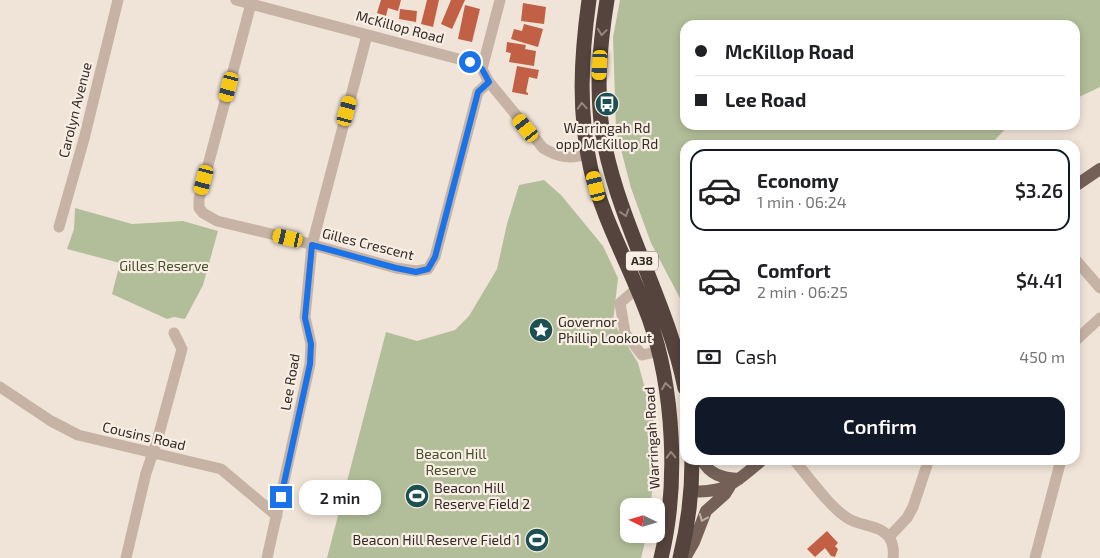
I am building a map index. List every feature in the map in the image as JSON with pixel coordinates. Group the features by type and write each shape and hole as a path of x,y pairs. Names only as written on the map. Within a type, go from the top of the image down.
{"highway":[{"name":"Warringah Road","path":"590,0 582,71 582,101 588,154 605,215 638,288 659,351 668,402 672,488 662,558"},
{"name":"A38","path":"607,0 601,40 599,82 600,116 606,149 631,234 680,358"},
{"path":"588,154 606,149"},
{"path":"680,558 686,531 692,465"},
{"path":"672,488 691,491"}],"main road":[{"path":"1080,183 1098,173"},
{"path":"705,465 708,470 719,477 734,482"},
{"path":"685,558 694,542 706,511 725,494 734,482 756,465"},
{"path":"691,491 712,491 734,482"}],"street":[{"name":"Carolyn Avenue","path":"59,227 84,139 118,0"},
{"name":"McKillop Road","path":"236,0 252,2 470,62 482,69"},
{"path":"500,0 482,69 489,82 543,148 555,155 565,157 577,157 588,154"},
{"name":"Gilles Crescent","path":"252,2 202,190 199,208 203,213 217,221 396,268 416,272 428,269 435,257 478,92 489,82"},
{"name":"Lee Road","path":"267,558 310,364 311,344 305,318 312,245 367,35"},
{"path":"1080,265 1100,288"},
{"path":"638,288 620,303 625,333 642,355 659,351"},
{"path":"1080,336 1100,318"},
{"path":"126,558 152,454 182,349 174,333"},
{"name":"Cousins Road","path":"0,387 51,421 78,435 221,469 277,516"},
{"path":"798,465 842,514 858,523 883,532 889,537 892,544 893,558"},
{"path":"889,537 907,518 913,507 927,465"},
{"path":"1034,558 1060,465"}],"green space":[{"path":"620,0 1100,0 1100,87 1080,97 1080,20 680,20 680,130 1004,130 995,140 680,140 680,298 651,243 631,188 616,130 613,37"},
{"name":"Beacon Hill Reserve","path":"544,180 561,195 603,246 618,278 613,322 638,363 653,417 658,451 651,498 620,498 620,543 645,543 641,558 327,558 386,332 417,341 455,330 469,316 497,269 507,224 519,185"},
{"name":"Gilles Reserve","path":"75,208 132,224 183,221 218,231 203,285 185,319 174,317 167,319 112,294 120,263 67,249 74,229"}],"building":[{"path":"381,0 401,0 398,11 388,8 386,16 377,13"},
{"path":"427,0 439,0 433,27 421,24"},
{"path":"451,0 465,0 452,29 441,24"},
{"path":"523,3 546,7 544,24 521,21"},
{"path":"465,5 480,9 472,42 458,39"},
{"path":"400,9 417,11 416,22 399,19"},
{"path":"524,24 543,29 538,47 511,39 514,29 522,31"},
{"path":"507,42 526,45 525,49 536,51 534,66 509,62 511,53 506,52"},
{"path":"517,66 539,70 537,79 529,77 526,92 528,95 512,92"},
{"path":"827,531 838,543 835,546 838,549 835,557 831,556 825,548 815,557 807,549"}],"place":[{"name":"Warringah Rd opp McKillop Rd","path":"607,104"},
{"name":"Governor Phillip Lookout","path":"541,330"},
{"name":"Beacon Hill Reserve Field 2","path":"417,496"},
{"name":"Beacon Hill Reserve Field 1","path":"537,540"}],"route":[{"path":"281,497 310,364 311,344 305,318 312,245 396,268 416,272 428,269 435,257 478,92 489,82 482,69 470,62"}]}
